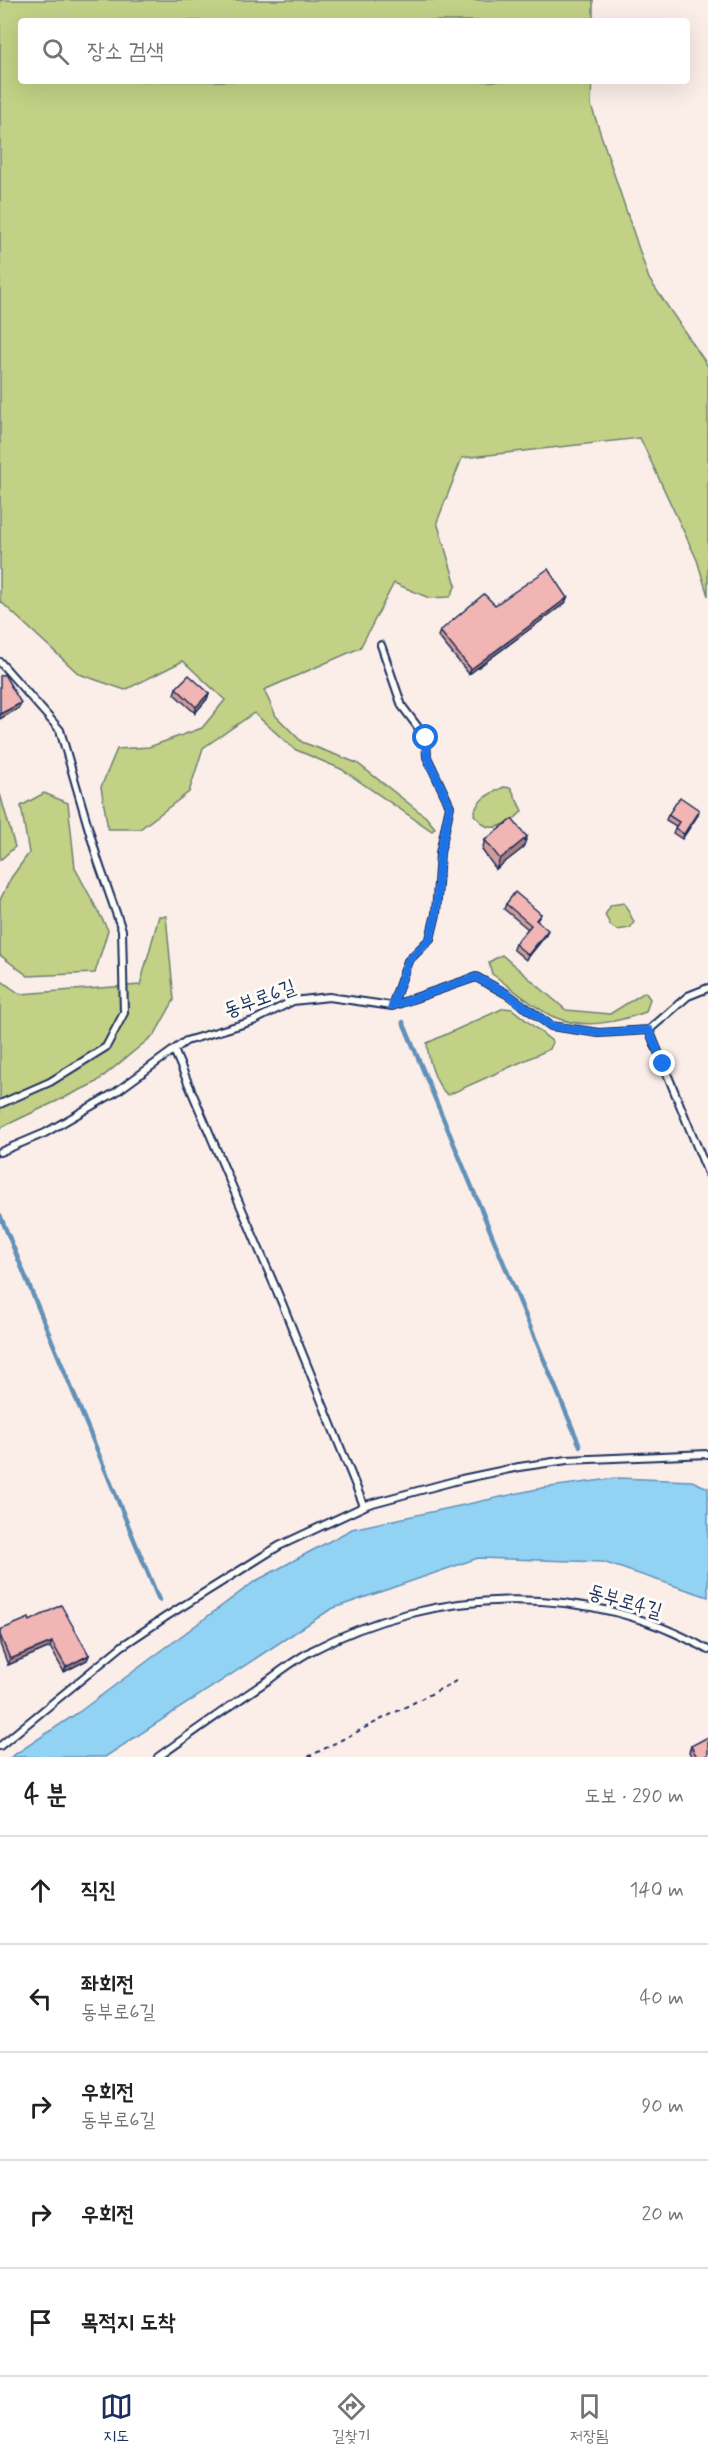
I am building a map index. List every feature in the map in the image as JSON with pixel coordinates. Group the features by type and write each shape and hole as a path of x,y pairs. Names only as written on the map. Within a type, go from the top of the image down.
{"lane":[{"path":"381,645 402,706 426,738 427,757 450,806 440,854 436,914 430,939 408,961 392,1006"},
{"path":"0,662 60,730 98,861 122,930 124,1013 106,1047 50,1082 0,1104"},
{"name":"동부로6길","path":"0,1152 45,1133 116,1092 186,1041 253,1021 293,1001 329,996 392,1006 476,977 507,994 551,1026 599,1033 649,1030"},
{"path":"708,988 688,996 649,1030 708,1173"},
{"path":"174,1050 282,1303 364,1506"},
{"path":"0,1746 122,1647 167,1616 279,1546 364,1506 462,1479 519,1467 567,1460 708,1454"},
{"name":"동부로4길","path":"158,1757 309,1652 388,1618 433,1607 486,1601 529,1600 586,1606 624,1615 708,1650"}],"path":[{"path":"308,1757 458,1680"}],"green space":[{"path":"0,0 593,0 593,18 18,18 18,84 592,84 591,105 649,279 708,366 708,596 697,560 640,438 462,458 437,522 456,585 450,597 429,598 394,583 360,648 264,690 276,716 302,742 357,763 426,817 435,828 432,831 341,769 294,749 254,713 203,748 189,792 140,829 108,829 101,787 117,749 149,747 202,728 225,700 183,661 125,690 79,674 0,601"},
{"path":"504,787 511,788 522,811 506,824 495,827 486,826 474,815 478,804 485,797"},
{"path":"44,793 68,803 75,868 108,930 95,973 28,976 0,955 0,900 11,878 29,853 21,806"},
{"path":"0,794 15,847 0,860"},
{"path":"624,903 634,922 630,928 617,930 611,926 605,915 611,905"},
{"path":"159,916 166,916 174,1000 155,1034 95,1083 0,1128 0,980 20,994 140,985"},
{"path":"502,955 566,1010 610,1014 645,992 650,999 646,1012 624,1019 589,1024 554,1017 532,1004 492,974 489,962"},
{"path":"504,1008 512,1009 553,1042 550,1049 448,1095 436,1079 427,1043"}],"water":[{"path":"618,1478 692,1481 708,1488 708,1597 603,1562 478,1558 331,1609 105,1757 11,1757 79,1712 254,1582 352,1529 542,1488"}],"building":[{"path":"548,569 567,598 471,669 440,631 484,594 495,605"},
{"path":"4,674 21,703 0,714 0,676"},
{"path":"189,675 209,693 196,707 176,688"},
{"path":"680,797 699,810 684,834 675,828 679,822 668,815"},
{"path":"512,819 527,837 500,859 485,840"},
{"path":"515,892 541,914 536,920 548,930 528,955 515,944 531,925 506,904"},
{"path":"61,1605 89,1655 66,1667 52,1642 10,1659 0,1630 29,1618 30,1621"},
{"path":"708,1737 708,1757 697,1757 691,1746"}],"waterway":[{"path":"403,1022 580,1446"},
{"path":"0,1215 159,1600"}],"route":[{"path":"426,738 427,757 450,806 440,854 436,882 436,914 430,939 408,961 392,1006 476,977 507,994 551,1026 599,1033 649,1030 663,1064"}]}
